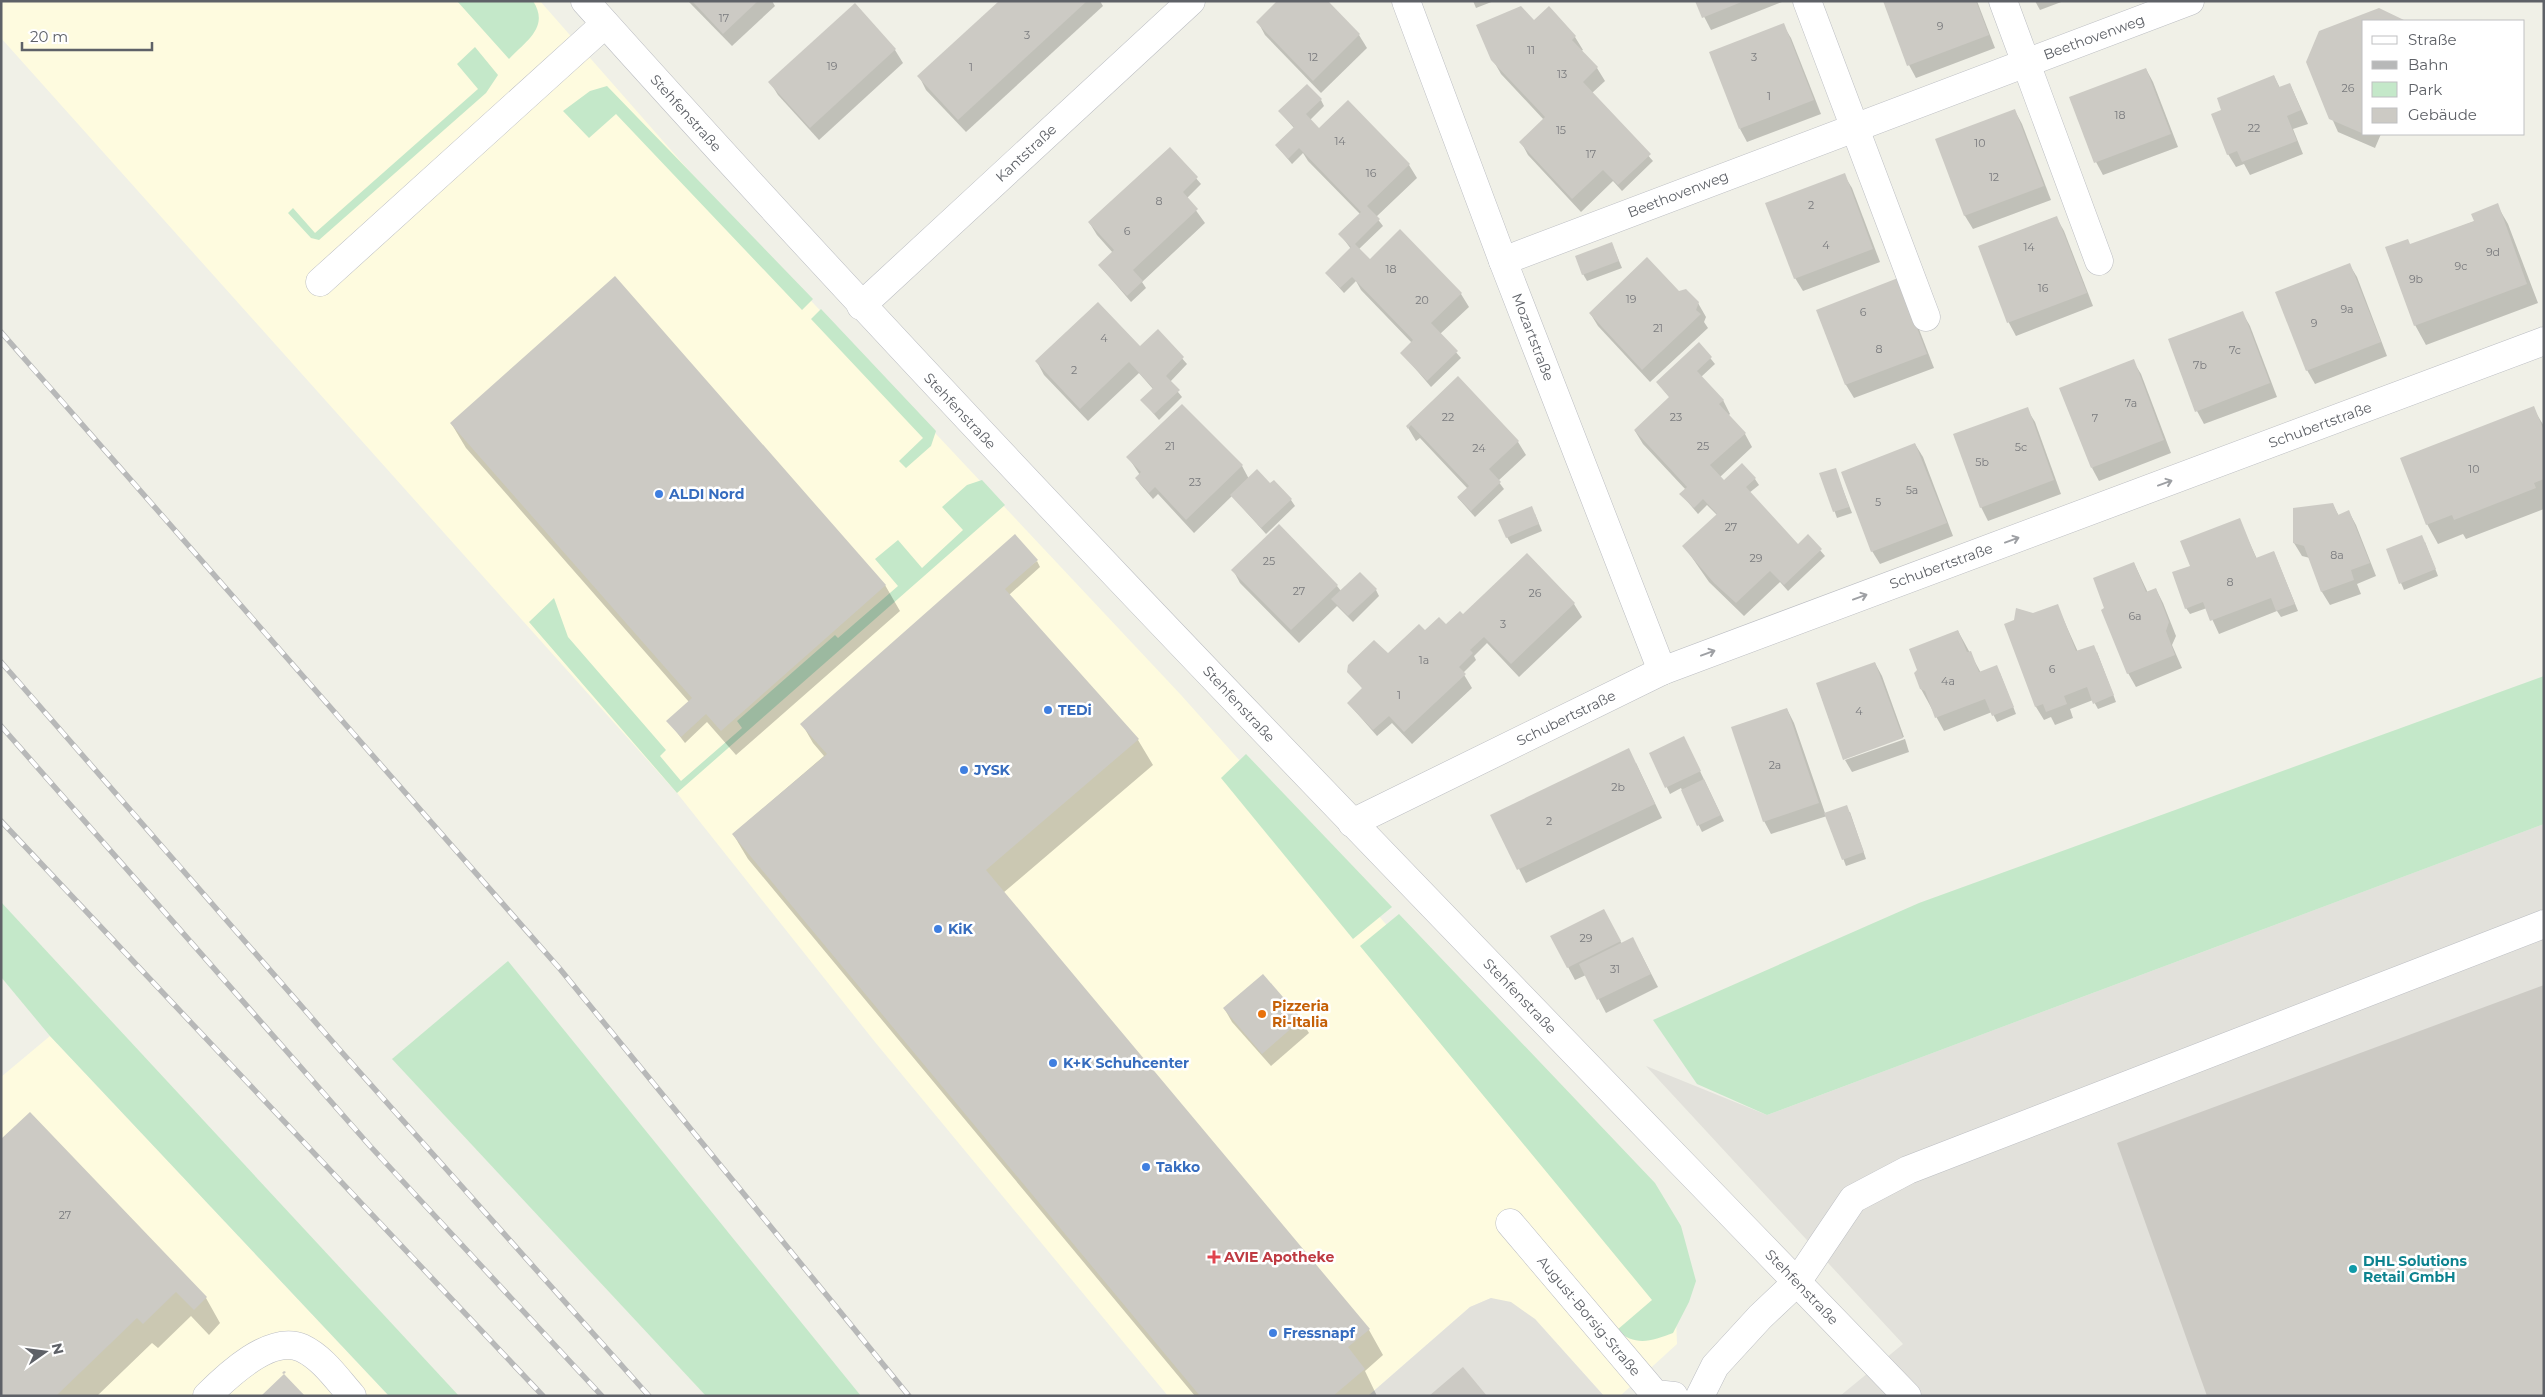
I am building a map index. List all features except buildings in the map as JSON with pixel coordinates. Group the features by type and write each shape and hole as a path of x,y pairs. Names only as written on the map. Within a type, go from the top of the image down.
{"street":[{"name":"Stehfenstraße","path":"584,1 861,306 1352,823 1907,1396"},
{"name":"Kantstraße","path":"861,306 1191,1"},
{"name":"Mozartstraße","path":"1406,1 1503,261 1662,670"},
{"path":"1806,1 1926,318"},
{"name":"Beethovenweg","path":"2003,1 2099,261"},
{"name":"Beethovenweg","path":"1503,261 2190,1"},
{"path":"320,282 605,24"},
{"name":"Schubertstraße","path":"1352,823 1662,670 2544,341"},
{"path":"1700,1396 1715,1366 1760,1317 1797,1282 1853,1199 1908,1170 2544,924"},
{"name":"August-Borsig-Straße","path":"1510,1223 1655,1394 1674,1396"},
{"path":"207,1396 249,1360 278,1347 288,1345 304,1349 318,1358 352,1396"}],"shaded area":[{"path":"1,1 540,1 692,174 1181,695 1656,1226 1675,1291 1677,1344 1620,1396 1604,1396 1535,1319 1491,1298 1470,1307 1368,1396 1168,1396 875,1042 677,793 1,38"},
{"path":"2544,824 2544,1396 1840,1396 1903,1344 1646,1066 1767,1115"},
{"path":"50,1036 389,1396 1,1396 1,1077"},
{"path":"1491,1298 1511,1302 1535,1319 1604,1396 1368,1396 1470,1307"}],"green space":[{"path":"457,1 533,1 538,10 537,26 529,40 509,59"},
{"path":"475,47 498,75 486,93 319,240 311,238 288,213 293,208 315,233 478,89 457,64"},
{"path":"607,86 813,299 802,310 616,114 589,138 563,111 590,91"},
{"path":"821,309 936,431 931,446 906,468 899,461 923,438 811,319"},
{"path":"982,480 1005,505 677,793 529,622 554,598 568,637 666,750 660,756 681,781 742,728 737,721 835,635 838,638 898,586 875,559 898,540 922,568 963,530 942,507 967,485"},
{"path":"2544,676 2544,824 1767,1115 1697,1084 1653,1020 1919,903"},
{"path":"1246,754 1392,907 1353,939 1221,778"},
{"path":"1,902 459,1396 389,1396 50,1036 1,977"},
{"path":"1399,914 1655,1183 1681,1226 1696,1281 1689,1302 1673,1333 1651,1340 1637,1341 1630,1339 1617,1330 1652,1300 1360,946"},
{"path":"508,961 861,1396 706,1396 392,1059"}],"railway":[{"path":"1,332 560,969 909,1396"},
{"path":"1,662 338,1048 649,1396"},
{"path":"1,726 370,1146 602,1396"},
{"path":"1,821 543,1396"}],"place":[{"name":"ALDI Nord","path":"659,494"},
{"name":"TEDi","path":"1048,710"},
{"name":"JYSK","path":"964,770"},
{"name":"KiK","path":"938,929"},
{"name":"Pizzeria Ri-Italia","path":"1262,1014"},
{"name":"K+K Schuhcenter","path":"1053,1063"},
{"name":"Takko","path":"1146,1167"},
{"name":"AVIE Apotheke","path":"1214,1257"},
{"name":"DHL Solutions Retail GmbH","path":"2353,1269"},
{"name":"Fressnapf","path":"1273,1333"}]}
